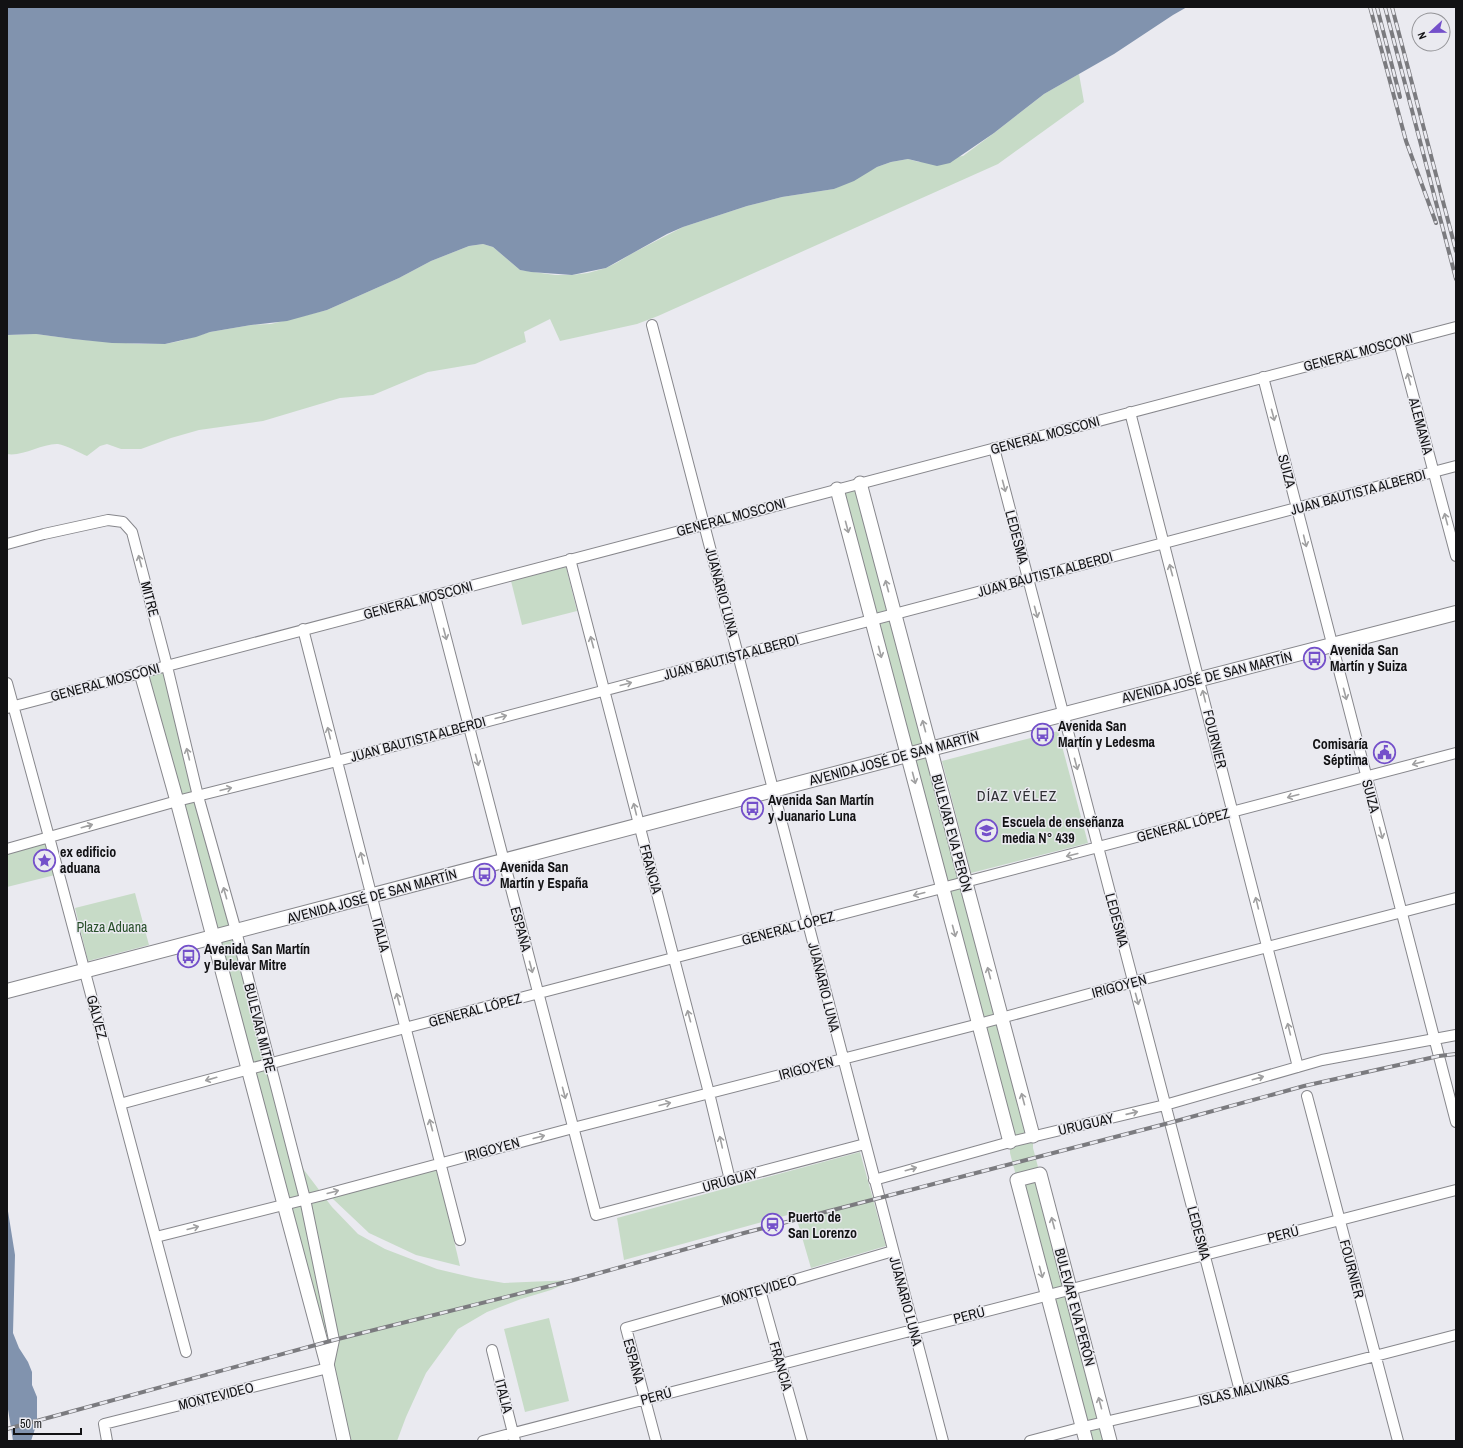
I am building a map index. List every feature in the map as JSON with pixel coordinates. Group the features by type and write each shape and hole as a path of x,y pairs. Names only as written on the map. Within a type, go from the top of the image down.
{"main road":[{"name":"AVENIDA JOSÉ DE SAN MARTÍN","path":"7,991 1063,714 1456,613"}],"street":[{"name":"JUANARIO LUNA","path":"652,325 774,790 864,1144 943,1441"},
{"name":"GENERAL MOSCONI","path":"10,707 1456,327"},
{"name":"ALEMANIA","path":"1399,342 1456,556"},
{"name":"SUIZA","path":"1263,377 1456,1122"},
{"name":"FOURNIER","path":"1130,412 1200,679 1298,1067"},
{"name":"LEDESMA","path":"994,448 1240,1391"},
{"name":"JUAN BAUTISTA ALBERDI","path":"7,849 177,801 337,761 1456,466"},
{"name":"BULEVAR EVA PERÓN","path":"860,483 1033,1136"},
{"name":"BULEVAR EVA PERÓN","path":"837,489 1010,1142"},
{"name":"MITRE","path":"7,544 108,520 123,522 132,532 167,666"},
{"name":"FRANCIA","path":"570,559 709,1093 730,1180"},
{"name":"ESPAÑA","path":"435,596 596,1215"},
{"name":"ITALIA","path":"303,629 460,1240"},
{"name":"BULEVAR MITRE","path":"167,666 198,796 236,931 269,1064 305,1199 334,1340 328,1368"},
{"name":"BULEVAR MITRE","path":"141,673 177,801 328,1368 344,1441"},
{"name":"GÁLVEZ","path":"7,683 10,707 49,837 186,1352"},
{"name":"GENERAL LÓPEZ","path":"120,1104 248,1068 406,1029 538,993 942,887 1098,848 1456,753"},
{"name":"IRIGOYEN","path":"156,1237 323,1195 573,1128 978,1024 1456,898"},
{"path":"1435,1039 1456,1035"},
{"name":"URUGUAY","path":"874,1180 1033,1136 1165,1105 1322,1060 1435,1039"},
{"name":"FOURNIER","path":"1307,1096 1398,1441"},
{"name":"URUGUAY","path":"596,1215 864,1144"},
{"name":"BULEVAR EVA PERÓN","path":"1086,1441 1017,1180 1040,1174 1110,1441"},
{"name":"PERÚ","path":"483,1441 514,1437 644,1399 1456,1190"},
{"name":"MONTEVIDEO","path":"626,1328 760,1290 892,1250"},
{"name":"FRANCIA","path":"760,1290 802,1441"},
{"name":"ESPAÑA","path":"626,1328 656,1441"},
{"name":"ISLAS MALVINAS","path":"1030,1441 1082,1427 1240,1391 1456,1335"},
{"name":"ITALIA","path":"492,1350 514,1437"},
{"name":"MONTEVIDEO","path":"107,1441 104,1424 328,1368"}],"green space":[{"path":"1079,74 1084,102 998,164 637,324 560,341 550,319 524,332 526,342 475,364 428,372 373,395 340,398 263,421 199,430 141,449 121,449 107,444 100,446 87,456 69,447 52,444 19,454 7,454 7,335 36,334 73,339 139,344 165,344 210,332 251,325 271,324 327,310 399,278 431,261 469,246 483,244 493,247 520,270 555,275 588,273 606,268 683,227 747,206 782,197 834,189 877,167 891,162 908,159 919,162 963,156 1044,94"},
{"path":"860,483 1033,1136 1033,1148 1110,1441 1086,1441 1010,1153 1010,1142 837,489"},
{"path":"566,567 577,611 522,625 511,581"},
{"path":"167,666 291,1144 304,1170 332,1207 358,1234 385,1249 437,1269 504,1283 574,1280 551,1290 521,1299 487,1312 458,1329 426,1373 397,1441 344,1441 141,673"},
{"path":"1058,731 1088,843 971,873 942,761"},
{"path":"45,842 55,875 7,887 7,853"},
{"name":"Plaza Aduana","path":"135,893 149,945 88,961 75,908"},
{"path":"860,1152 886,1246 811,1268 795,1213 624,1260 617,1218"},
{"path":"437,1169 460,1266 416,1255 369,1233 332,1198"},
{"path":"549,1318 569,1401 525,1412 504,1329"}],"water":[{"path":"7,7 1187,7 1114,54 1044,94 994,133 950,163 937,166 908,159 891,162 877,167 854,181 834,189 782,197 747,206 683,227 667,234 606,268 572,275 520,270 493,247 483,244 469,246 431,261 399,278 327,310 287,321 210,332 196,337 165,344 112,343 36,334 7,335"},
{"path":"7,1205 15,1255 13,1333 32,1372 32,1385 37,1397 37,1423 31,1441 13,1441 7,1403"}],"railway":[{"path":"1370,7 1406,141 1436,223"},
{"path":"1377,7 1400,97"},
{"path":"1385,7 1456,279"},
{"path":"1392,7 1456,251"},
{"path":"7,1429 334,1340 574,1280 744,1233 1169,1123 1304,1086 1439,1056 1456,1054"}],"place":[{"name":"Avenida San Martín y Suiza","path":"1315,658"},
{"name":"Avenida San Martín y Ledesma","path":"1042,734"},
{"name":"Comisaría Séptima","path":"1384,752"},
{"name":"Avenida San Martín y Juanario Luna","path":"753,808"},
{"name":"Escuela de enseñanza media N° 439","path":"986,830"},
{"name":"ex edificio aduana","path":"44,860"},
{"name":"Avenida San Martín y España","path":"484,875"},
{"name":"Avenida San Martín y Bulevar Mitre","path":"189,957"},
{"name":"Puerto de San Lorenzo","path":"773,1225"}],"district":[{"name":"DÍAZ VÉLEZ","path":"1017,796"}]}
